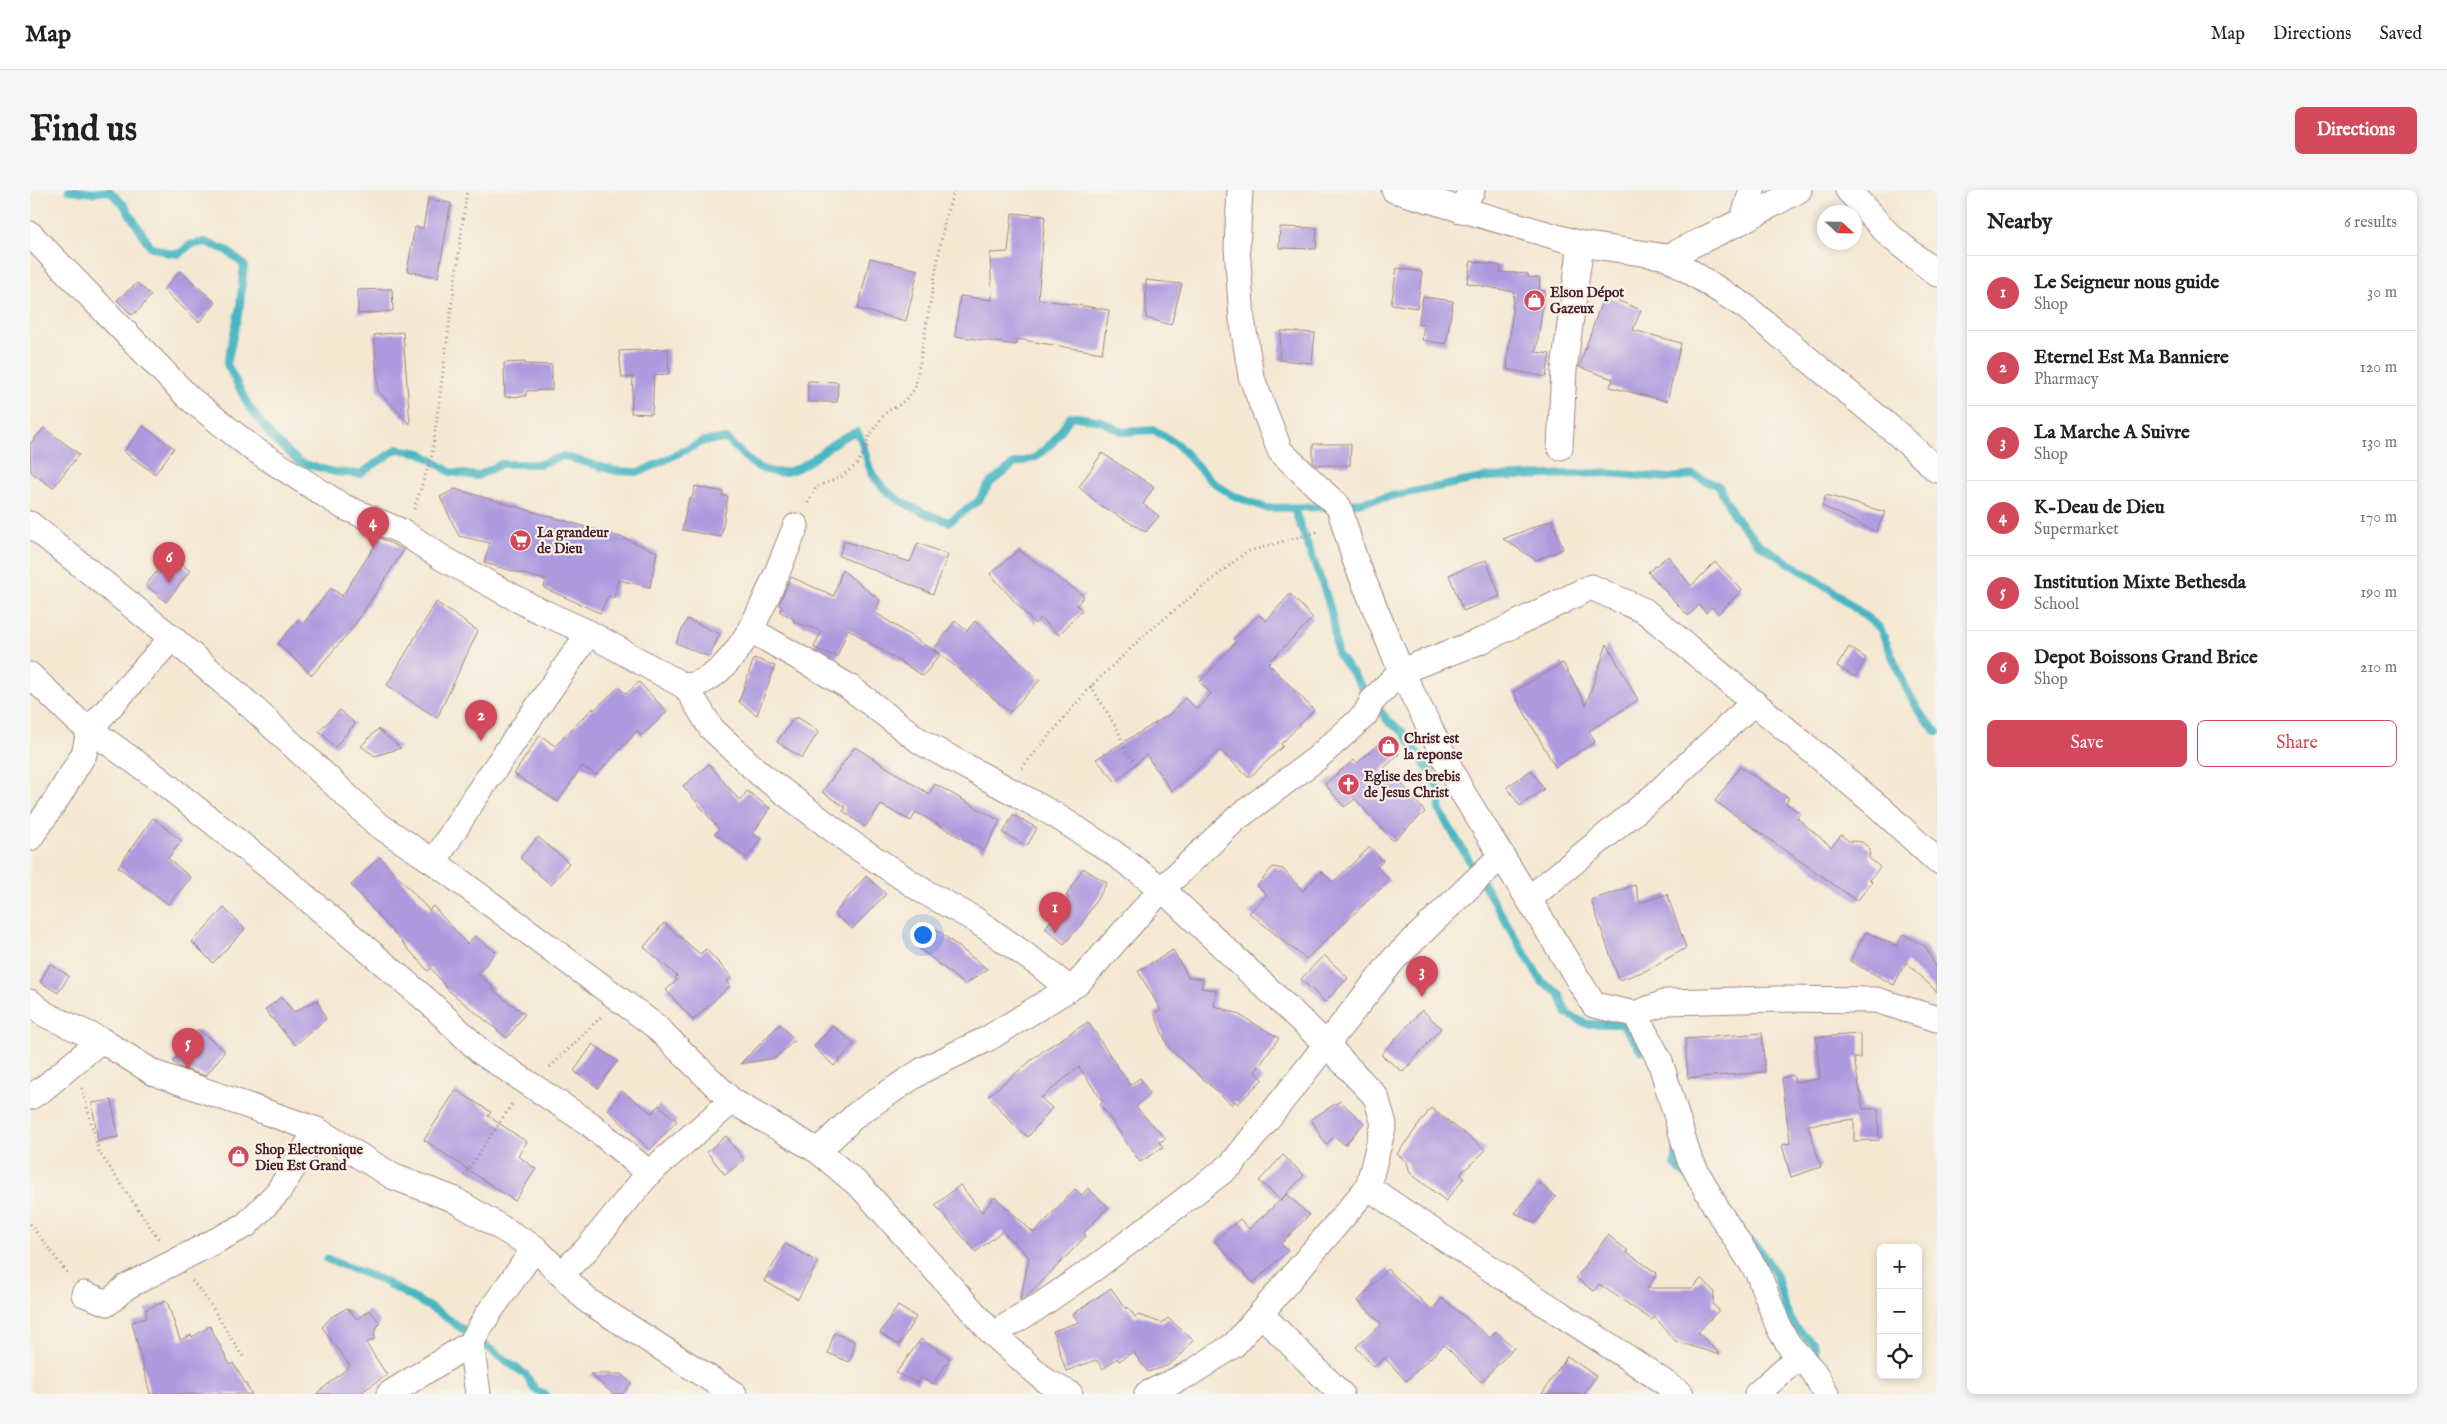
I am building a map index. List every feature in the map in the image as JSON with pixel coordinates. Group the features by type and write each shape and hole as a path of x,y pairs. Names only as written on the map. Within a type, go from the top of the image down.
{"street":[{"path":"1240,190 1237,247 1242,319 1251,376 1280,451 1339,507 1355,560 1401,671 1461,790 1530,898 1594,1005 1635,1014 1667,1002 1777,999 1876,1000 1937,1019"},
{"path":"1394,190 1466,200 1581,244 1667,257 1746,307 1899,435 1937,470"},
{"path":"1742,221 1752,190"},
{"path":"1667,257 1742,221 1799,190"},
{"path":"1848,190 1890,236 1937,274"},
{"path":"30,234 66,273 201,407 252,448 344,507 403,532 444,559 509,595 589,633 686,687 711,728 760,774 851,843 923,890 974,919 1041,966 1069,989"},
{"path":"1560,447 1564,368 1581,244"},
{"path":"30,524 172,638 252,706 378,824 434,862 654,1025 732,1102 818,1152 862,1188 993,1334 1046,1381 1070,1394"},
{"path":"686,687 707,679 722,667 751,630 796,526"},
{"path":"818,1152 857,1114 924,1070 989,1038 1078,982 1162,890 1237,818 1316,759 1365,715 1372,701 1401,671 1481,641 1591,587 1645,611 1880,808 1937,861"},
{"path":"751,630 848,686 921,742 1006,788 1111,851 1162,890 1327,1045 1376,1097 1384,1124 1368,1187 1234,1345 1191,1373 1147,1394"},
{"path":"434,862 476,797 589,633"},
{"path":"30,838 84,754 90,729 172,638"},
{"path":"30,675 78,721 159,779 288,882 430,1003 481,1052 590,1124 648,1173"},
{"path":"1530,898 1653,797 1753,702"},
{"path":"993,1334 1035,1309 1096,1267 1231,1165 1394,959 1502,855"},
{"path":"30,1002 46,1015 101,1040 154,1074 317,1130 394,1177 453,1198 535,1248 588,1301 734,1394"},
{"path":"1635,1014 1660,1061 1688,1158 1718,1211 1758,1273 1778,1328 1814,1372 1826,1394"},
{"path":"30,1097 44,1089 101,1040"},
{"path":"561,1274 588,1249 648,1173 732,1102"},
{"path":"84,1294 108,1303 126,1287 246,1225 278,1192 317,1130"},
{"path":"1368,1187 1431,1232 1619,1350 1681,1394"},
{"path":"389,1394 471,1343 488,1314 535,1248"},
{"path":"1261,1314 1341,1394"},
{"path":"471,1343 478,1394"},
{"path":"1757,1394 1799,1356"}],"path":[{"path":"403,532 416,504 432,455 467,190"},
{"path":"816,487 841,477 856,466 866,450 869,436 884,413 902,403 915,389 945,219 954,190"},
{"path":"1006,788 1091,686 1148,632 1246,552 1332,528 1339,507"},
{"path":"1091,686 1119,732 1125,750 1137,765"},
{"path":"73,1064 99,1152 174,1262 204,1293 221,1324 244,1358"},
{"path":"30,1224 84,1294"}],"building":[{"path":"428,199 451,203 438,277 407,271 415,227 423,228"},
{"path":"1012,213 1045,216 1038,299 1109,310 1102,353 1017,339 1016,345 955,336 960,296 992,300 990,253 1008,252"},
{"path":"1280,227 1317,228 1316,249 1279,248"},
{"path":"870,258 918,270 906,321 858,309"},
{"path":"1471,261 1501,266 1500,272 1528,274 1528,277 1540,278 1539,290 1545,291 1536,352 1550,354 1546,377 1507,369 1514,292 1467,283"},
{"path":"1397,268 1422,272 1417,308 1391,304"},
{"path":"180,271 216,303 199,322 163,290"},
{"path":"1146,280 1182,284 1171,325 1146,318"},
{"path":"137,283 151,295 140,309 132,315 117,300"},
{"path":"392,289 393,311 358,314 358,290"},
{"path":"1604,295 1641,310 1633,330 1681,343 1667,401 1610,387 1613,379 1579,367"},
{"path":"1423,297 1453,301 1446,344 1422,340 1424,325 1418,324"},
{"path":"1281,331 1315,333 1312,363 1279,360"},
{"path":"403,332 410,424 378,391 374,335"},
{"path":"668,349 669,374 654,375 652,414 631,413 633,377 622,378 619,351"},
{"path":"525,362 525,364 552,365 552,390 526,391 526,396 505,397 504,363"},
{"path":"808,381 838,382 837,402 808,402"},
{"path":"143,426 174,448 155,474 124,452"},
{"path":"44,428 79,454 53,488 31,472 30,444"},
{"path":"1313,444 1351,444 1350,465 1316,465 1313,463"},
{"path":"1102,453 1154,487 1143,504 1159,516 1146,532 1101,506 1079,487"},
{"path":"695,486 723,492 722,496 728,496 721,537 682,530 689,498 692,498"},
{"path":"455,489 621,537 657,552 650,587 618,580 614,598 608,596 600,613 544,588 546,580 484,563 490,543 459,536 440,497"},
{"path":"1826,495 1885,512 1876,532 1822,506"},
{"path":"1552,520 1563,549 1536,560 1503,539"},
{"path":"380,538 404,550 352,629 312,675 278,644 298,620 303,624 331,588 342,596"},
{"path":"844,541 910,562 918,543 948,555 933,594 839,556"},
{"path":"1019,550 1084,596 1077,605 1082,610 1059,635 1040,618 1035,624 990,574"},
{"path":"170,555 190,571 166,602 146,585"},
{"path":"1668,556 1691,586 1715,562 1742,590 1718,614 1711,607 1706,613 1699,605 1688,616 1648,572"},
{"path":"1486,560 1500,596 1463,611 1449,575"},
{"path":"842,570 880,600 876,613 940,655 923,676 848,629 837,657 814,648 821,631 794,622 793,618 780,612 782,606 779,605 791,577 834,596"},
{"path":"1290,594 1313,618 1268,663 1314,710 1281,744 1283,746 1249,778 1220,750 1172,791 1146,755 1116,782 1096,759 1170,714 1185,698 1197,709 1211,694 1200,682 1236,642 1233,639 1259,615 1266,621"},
{"path":"436,602 478,631 437,718 387,685"},
{"path":"687,619 720,634 709,657 676,643"},
{"path":"955,621 967,631 975,621 1040,680 1010,712 934,649"},
{"path":"1607,644 1638,700 1589,731 1595,742 1555,767 1513,692 1563,663 1586,705"},
{"path":"1849,647 1866,658 1855,677 1837,666"},
{"path":"754,658 775,666 757,715 739,702"},
{"path":"639,682 667,712 641,736 637,731 596,775 582,766 558,802 514,774 540,735 555,746 593,708 594,710 619,687 626,694"},
{"path":"340,710 355,724 335,747 319,731"},
{"path":"797,717 819,731 802,758 777,742 794,718 796,719"},
{"path":"378,729 401,748 375,756 361,746"},
{"path":"1386,738 1399,754 1380,772 1401,783 1425,812 1393,841 1355,799 1344,807 1325,784 1354,760 1357,763"},
{"path":"855,747 929,794 935,784 1000,821 984,851 916,812 911,821 881,805 865,827 843,811 846,808 822,792"},
{"path":"709,764 740,801 747,791 770,808 753,834 761,839 747,858 715,834 719,829 683,786"},
{"path":"1740,767 1789,798 1786,803 1800,813 1797,818 1831,847 1841,835 1849,841 1862,842 1870,849 1869,858 1880,867 1870,880 1872,882 1857,901 1715,801"},
{"path":"1531,770 1544,789 1520,806 1507,787"},
{"path":"1013,815 1037,828 1027,846 1003,833"},
{"path":"153,818 182,841 168,858 191,878 168,904 118,867"},
{"path":"538,837 569,863 551,885 520,858"},
{"path":"1370,847 1383,861 1377,867 1390,880 1306,959 1249,913 1267,895 1257,886 1273,867 1283,869 1303,891 1321,871 1333,882"},
{"path":"380,857 429,910 433,906 467,944 475,936 496,952 478,974 494,988 492,990 525,1014 507,1038 448,990 431,968 428,971 351,885"},
{"path":"1083,868 1107,883 1081,925 1064,944 1045,928 1069,898 1066,896"},
{"path":"866,876 886,894 852,929 834,914"},
{"path":"1635,885 1640,903 1667,894 1686,948 1645,971 1619,980 1591,900"},
{"path":"224,908 245,929 213,963 192,942"},
{"path":"664,923 700,954 706,949 732,977 726,982 730,986 693,1020 666,990 677,980 675,978 677,976 644,947"},
{"path":"936,929 987,969 965,985 920,949"},
{"path":"1866,932 1896,946 1903,934 1926,947 1937,971 1937,992 1906,962 1894,985 1850,961"},
{"path":"1173,950 1188,977 1203,979 1201,988 1216,990 1214,1006 1236,1013 1279,1038 1255,1072 1263,1079 1238,1104 1235,1101 1232,1105 1168,1047 1154,1013 1161,1010 1138,971"},
{"path":"1324,955 1348,978 1325,1002 1301,979"},
{"path":"50,964 69,976 58,993 40,982"},
{"path":"281,997 294,1012 317,1000 326,1019 295,1045 265,1010"},
{"path":"1422,1010 1441,1028 1403,1072 1381,1055"},
{"path":"1088,1022 1130,1085 1140,1078 1149,1093 1136,1107 1166,1139 1159,1142 1163,1148 1140,1162 1100,1104 1103,1102 1079,1067 1041,1098 1052,1108 1028,1137 1015,1126 988,1096 1044,1050"},
{"path":"780,1024 795,1040 775,1058 740,1064"},
{"path":"833,1026 854,1044 834,1066 814,1047"},
{"path":"198,1029 225,1051 206,1076 179,1067 173,1062"},
{"path":"1762,1033 1765,1072 1688,1078 1685,1039"},
{"path":"1860,1034 1860,1058 1854,1058 1863,1109 1878,1109 1879,1140 1854,1141 1854,1119 1808,1125 1821,1167 1791,1177 1782,1145 1790,1143 1782,1078 1793,1075 1795,1082 1820,1079 1816,1037"},
{"path":"593,1044 617,1061 598,1088 574,1071"},
{"path":"456,1090 491,1112 488,1116 527,1142 518,1156 536,1169 515,1201 424,1140"},
{"path":"622,1091 652,1113 659,1105 677,1121 650,1150 608,1110"},
{"path":"112,1100 118,1137 98,1141 92,1103"},
{"path":"1340,1101 1364,1123 1345,1145 1334,1136 1326,1145 1311,1119"},
{"path":"1431,1108 1486,1150 1460,1174 1464,1178 1446,1201 1410,1173 1407,1162 1397,1154"},
{"path":"726,1136 744,1160 725,1175 707,1152"},
{"path":"1283,1155 1304,1175 1281,1200 1259,1181"},
{"path":"1539,1183 1556,1197 1535,1223 1515,1213"},
{"path":"960,1185 982,1212 995,1197 1034,1233 1075,1189 1082,1195 1088,1188 1108,1207 1084,1233 1086,1236 1027,1297 1020,1301 1029,1257 1002,1231 976,1252 935,1205"},
{"path":"1287,1194 1309,1215 1281,1244 1288,1251 1253,1283 1215,1241 1240,1219 1249,1229"},
{"path":"1608,1235 1628,1251 1626,1252 1657,1273 1647,1288 1692,1288 1702,1278 1714,1292 1713,1305 1719,1310 1698,1332 1720,1355 1675,1341 1655,1317 1652,1320 1599,1284 1594,1291 1576,1278"},
{"path":"785,1244 818,1262 798,1299 764,1281"},
{"path":"1387,1269 1432,1310 1442,1298 1490,1338 1496,1331 1514,1348 1481,1382 1444,1345 1406,1381 1385,1358 1374,1367 1356,1347 1382,1324 1358,1301"},
{"path":"1111,1288 1126,1309 1128,1307 1135,1317 1138,1315 1162,1323 1168,1318 1193,1340 1182,1354 1167,1366 1148,1372 1133,1352 1119,1361 1117,1358 1103,1369 1096,1360 1066,1371 1053,1331 1079,1322 1073,1314"},
{"path":"167,1301 180,1340 191,1335 192,1337 210,1326 230,1365 233,1363 252,1394 150,1394 132,1322 146,1318 146,1309"},
{"path":"898,1306 916,1317 899,1345 880,1333"},
{"path":"347,1308 357,1319 369,1310 380,1322 374,1333 375,1339 366,1343 387,1375 359,1394 316,1394 350,1366 322,1327 331,1317"},
{"path":"834,1333 854,1341 854,1349 849,1362 828,1353"},
{"path":"921,1339 950,1358 933,1384 921,1378 918,1383 896,1373"},
{"path":"1567,1356 1596,1376 1584,1394 1542,1394"},
{"path":"590,1374 621,1374 631,1383 622,1394 613,1394"}],"waterway":[{"path":"69,190 93,193 109,191 124,205 150,246 168,253 179,254 190,245 205,242 226,250 244,265 240,306 227,364 248,405 270,435 299,462 334,472 360,474 397,449 421,453 450,472 477,476 501,464 540,464 563,456 616,471 640,472 704,441 726,439 758,467 773,472 786,472 798,468 844,437 857,432 870,469 884,489 915,509 949,522 978,501 990,483 1014,464 1036,457 1053,442 1071,416 1101,421 1122,432 1154,430 1177,444 1210,480 1232,495 1266,508 1330,507"},
{"path":"1342,506 1487,477 1604,473 1670,478 1694,475 1719,486 1734,516 1759,544 1832,590 1880,628 1906,688 1920,713 1937,732"},
{"path":"1294,509 1325,591 1332,615 1337,653 1388,721 1403,732 1430,772 1441,794 1439,810 1542,982 1559,993 1567,1014 1587,1024 1622,1024 1642,1051"},
{"path":"1677,1147 1675,1165 1690,1179"},
{"path":"1750,1241 1761,1251 1777,1276 1784,1305 1794,1326 1813,1343 1818,1365"},
{"path":"327,1259 381,1280 440,1313 526,1375 535,1390 545,1394"}],"place":[{"name":"Elson Dépot Gazeux","path":"1534,300"},
{"name":"La grandeur de Dieu","path":"521,540"},
{"name":"K-Deau de Dieu","path":"373,548"},
{"name":"Depot Boissons Grand Brice","path":"169,583"},
{"name":"Eternel Est Ma Banniere","path":"481,741"},
{"name":"Christ est la reponse","path":"1388,746"},
{"name":"Eglise des brebis de Jesus Christ","path":"1348,784"},
{"name":"Le Seigneur nous guide","path":"1055,933"},
{"name":"La Marche A Suivre","path":"1422,997"},
{"name":"Institution Mixte Bethesda","path":"188,1069"},
{"name":"Shop Electronique Dieu Est Grand","path":"239,1157"}]}
